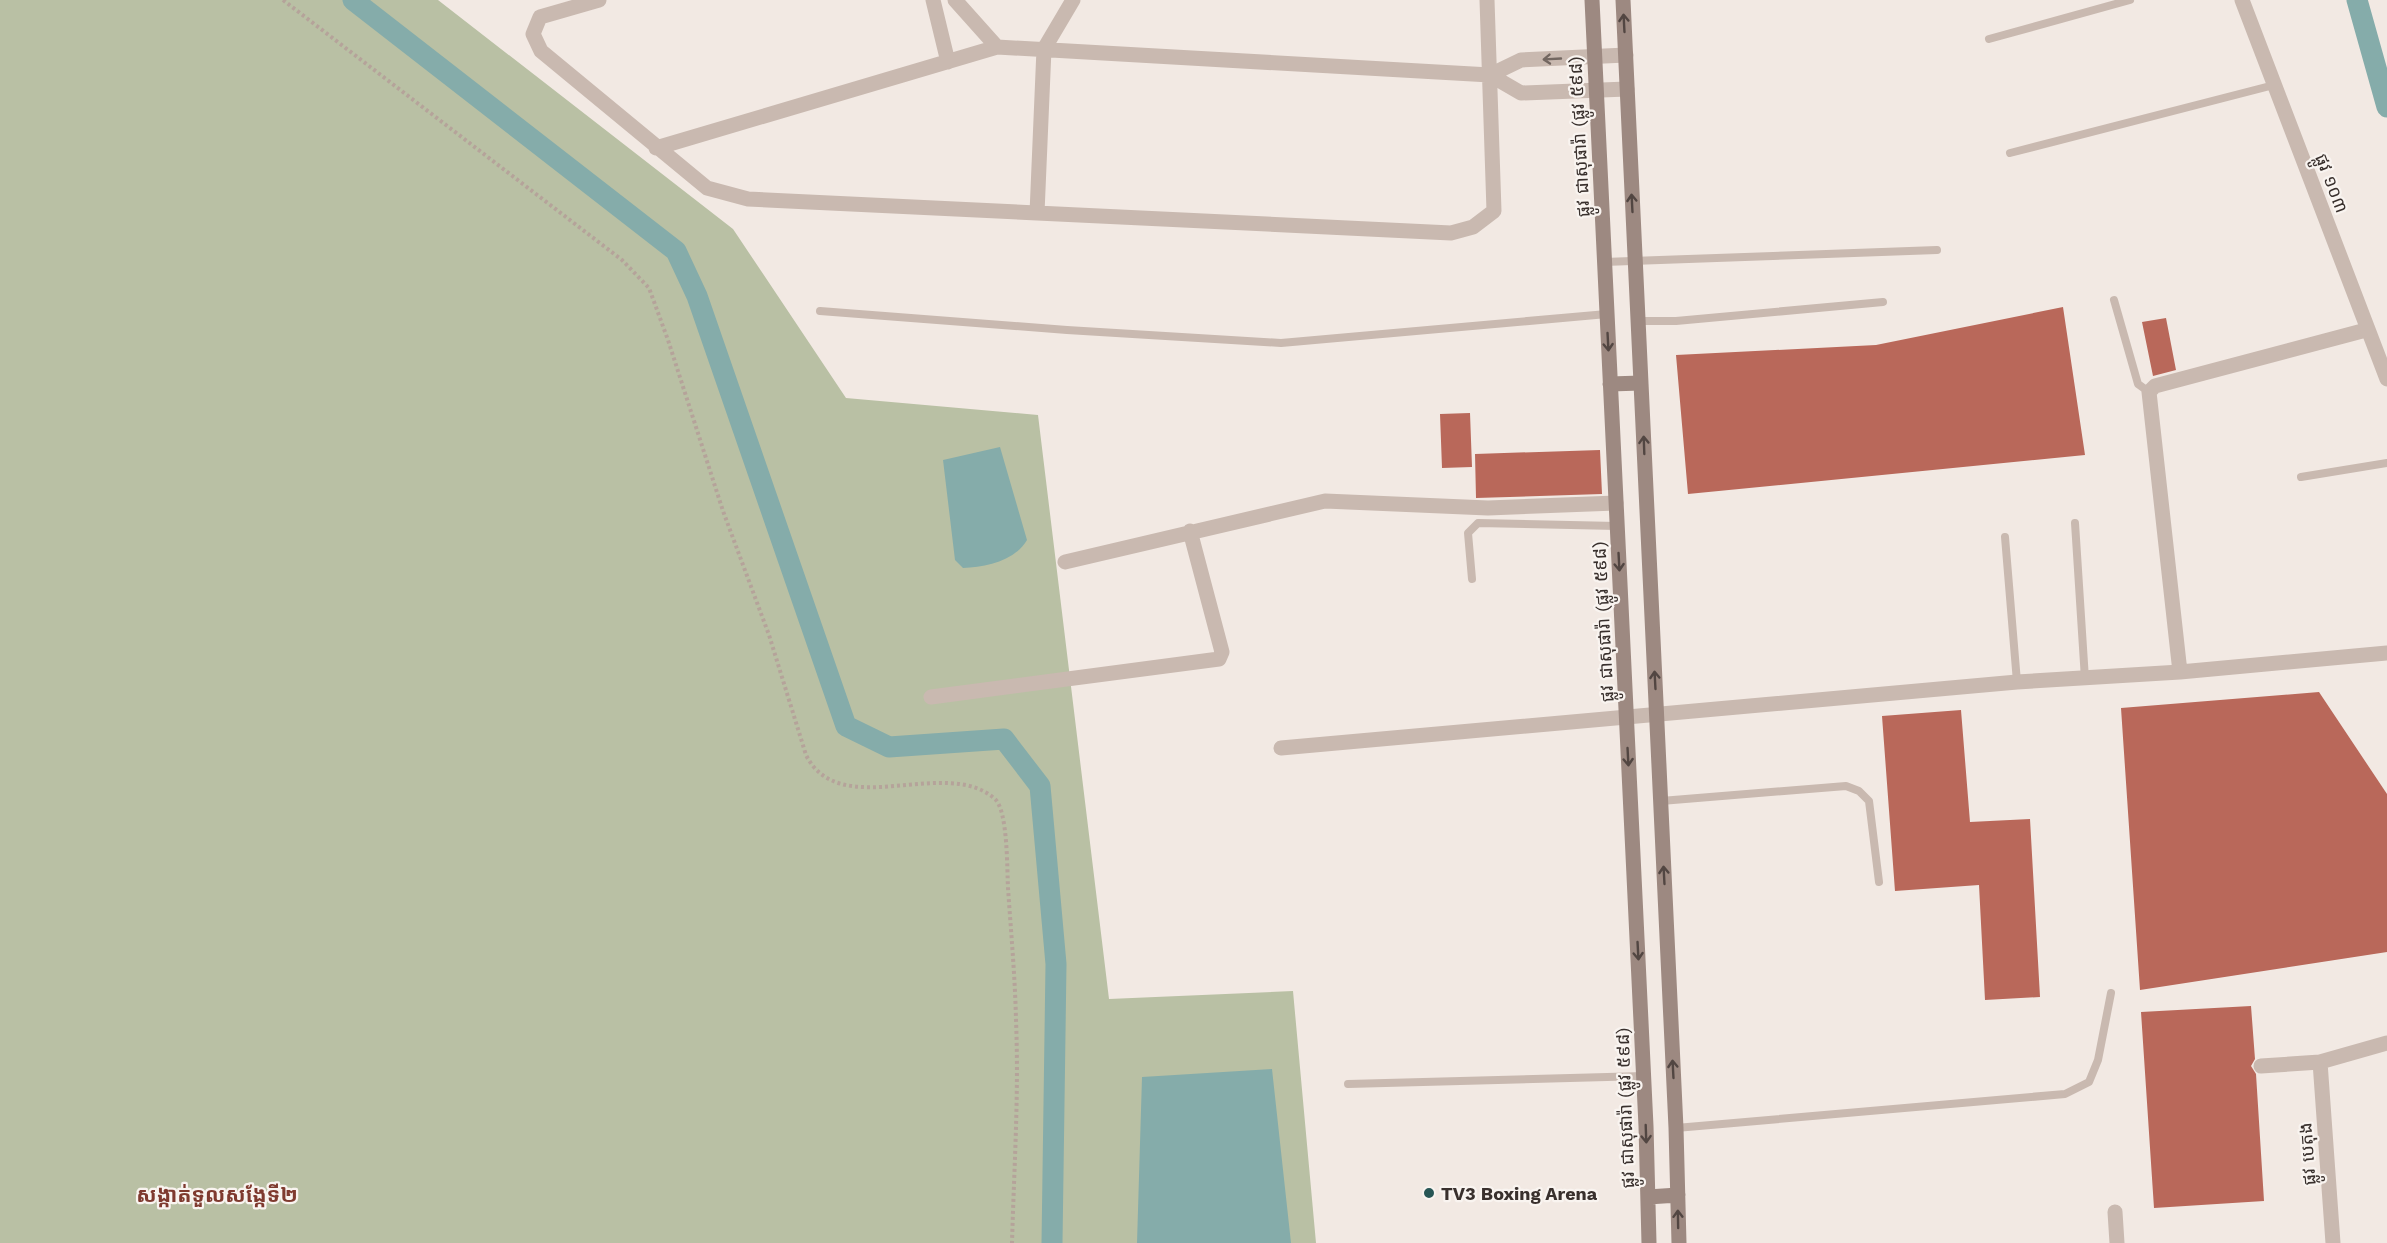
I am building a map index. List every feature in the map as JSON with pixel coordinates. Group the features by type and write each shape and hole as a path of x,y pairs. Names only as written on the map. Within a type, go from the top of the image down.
{"main road":[{"name":"ផ្លូវ ជាសុផារ៉ា (ផ្លូវ ៥៩៨)","path":"1592,0 1644,1076 1649,1243"},
{"path":"1623,0 1676,1128 1679,1243"},
{"path":"1611,384 1641,383"},
{"path":"1648,1197 1678,1195"}],"street":[{"path":"599,0 540,17 533,34 541,51 707,188 748,199 1451,233 1473,227 1494,211 1486,0"},
{"path":"933,0 948,62"},
{"path":"955,0 997,47"},
{"path":"1037,213 1044,49 1073,0"},
{"name":"ផ្លូវ ១០៣","path":"2242,0 2366,330 2387,379"},
{"path":"656,148 997,47 1490,75 1521,93 1627,89"},
{"path":"1490,75 1521,60 1626,55"},
{"path":"2180,672 2149,392 2155,386 2366,330"},
{"path":"1065,562 1325,501 1488,508 1616,504"},
{"path":"931,698 1219,659 1222,652 1190,531"},
{"path":"1281,748 2017,682 2180,672 2387,653"},
{"path":"2261,1066 2320,1062 2387,1043"},
{"name":"ផ្លូវ បេតុង","path":"2320,1062 2333,1243"},
{"path":"2115,1212 2117,1243"}],"lane":[{"path":"1989,39 2130,0"},
{"path":"2010,153 2274,85"},
{"path":"1604,262 1937,250"},
{"path":"2115,300 2138,384 2149,392"},
{"path":"1638,321 1676,321 1883,302"},
{"path":"820,311 1067,330 1281,343 1607,314"},
{"path":"2301,477 2387,463"},
{"path":"1472,579 1468,533 1478,523 1617,526"},
{"path":"2075,523 2085,679"},
{"path":"2005,537 2017,682"},
{"path":"1661,801 1846,786 1859,791 1869,801 1879,882"},
{"path":"1676,1128 2065,1094 2089,1082 2098,1060 2111,993"},
{"path":"1348,1084 1644,1076"}],"path":[{"path":"283,0 622,260 649,288 723,511 769,635 806,755 814,770 838,785 953,785 976,789 998,801 1002,811 1007,859 1016,1021 1012,1243"}],"green space":[{"path":"0,0 438,0 733,229 846,398 1038,415 1109,999 1293,991 1316,1243 0,1243"}],"water":[{"path":"1000,447 1027,540 1015,553 999,562 963,568 955,560 943,460"},
{"path":"1272,1069 1291,1243 1137,1243 1142,1077"}],"building":[{"path":"2063,307 2085,455 1688,494 1676,355 1876,345"},
{"path":"2166,318 2176,370 2153,376 2142,322"},
{"path":"1470,413 1472,467 1442,468 1440,414"},
{"path":"1600,450 1602,494 1476,498 1475,454"},
{"path":"2319,692 2387,794 2387,952 2140,990 2121,708"},
{"path":"1961,710 1970,822 2030,819 2040,997 1985,1000 1979,885 1895,891 1882,716"},
{"path":"2251,1006 2255,1059 2251,1066 2256,1074 2264,1201 2154,1208 2141,1012"}],"waterway":[{"path":"353,0 676,251 697,296 846,726 889,747 1004,739 1040,786 1056,964 1052,1243"},
{"path":"2357,0 2387,107"}],"place":[{"name":"TV3 Boxing Arena","path":"1429,1193"}],"district":[{"name":"សង្កាត់ទួលសង្កែទី២","path":"217,1194"}]}
